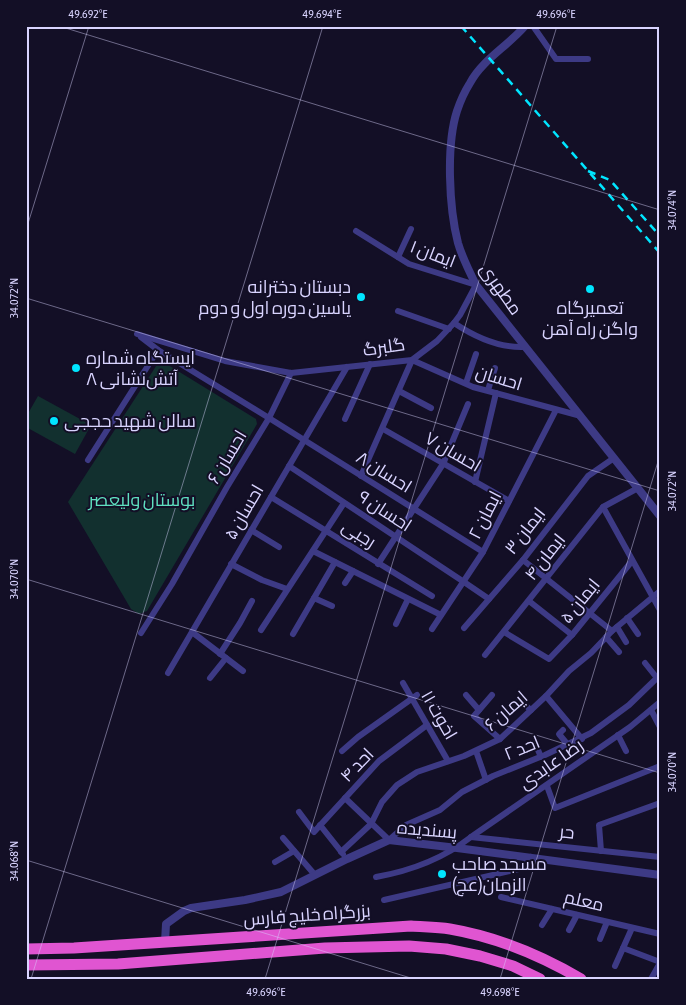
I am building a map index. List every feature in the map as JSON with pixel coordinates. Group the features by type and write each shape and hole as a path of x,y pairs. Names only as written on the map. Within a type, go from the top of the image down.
{"highway":[{"name":"بزرگراه خلیج فارس","path":"26,949 74,948 421,926 450,929 521,948 581,979"},
{"name":"بزرگراه خلیج فارس","path":"26,965 118,964 325,948 409,946 446,949 480,956 513,966 540,979"}],"street":[{"name":"مطهری","path":"525,26 515,38 480,69 470,82 457,111 450,165 452,201 458,242 466,266 476,285 660,516"},
{"path":"533,26 556,59 588,58"},
{"path":"398,257 411,229"},
{"name":"ایمان ۱","path":"356,231 409,264 476,285"},
{"name":"گلبرگ","path":"137,334 225,361 291,373 412,360 437,341 451,326 460,315 476,285"},
{"path":"398,311 451,326 485,340 513,347 524,346"},
{"name":"احسان ۸","path":"137,334 158,350 483,552"},
{"path":"88,460 158,350"},
{"path":"466,383 476,354"},
{"path":"361,476 412,360"},
{"name":"احسان","path":"412,360 466,383 496,393 581,416"},
{"path":"345,419 370,364"},
{"name":"احسان ۵","path":"168,673 347,367"},
{"path":"488,390 495,368"},
{"name":"احسان ۶","path":"141,633 172,584 227,486 269,418 291,373"},
{"path":"399,391 431,408"},
{"path":"475,482 496,393"},
{"path":"378,564 415,510 443,464 468,404"},
{"name":"ایمان ۲","path":"432,629 483,552 556,410"},
{"name":"احسان ۷","path":"382,429 509,501"},
{"name":"ایمان ۳","path":"464,628 523,560 588,476 614,458"},
{"name":"احسان ۹","path":"289,466 489,600"},
{"name":"ایمان ۴","path":"485,655 603,507 638,488"},
{"name":"رجبی","path":"271,497 432,596"},
{"path":"261,630 344,502"},
{"path":"603,507 660,610"},
{"path":"251,530 279,547"},
{"name":"رجبی","path":"313,550 441,615"},
{"path":"523,560 590,613 614,629 626,642"},
{"name":"ایمان ۵","path":"504,632 550,659 632,561"},
{"path":"293,634 335,562"},
{"path":"231,564 287,590"},
{"path":"345,583 353,571"},
{"name":"ایمان ۶","path":"341,852 371,824 382,802 397,785 416,772 476,751 500,738 614,629 660,591"},
{"path":"314,598 332,606"},
{"path":"396,624 408,599"},
{"path":"210,678 252,601"},
{"path":"529,601 572,635"},
{"path":"628,618 638,634"},
{"path":"192,632 243,671"},
{"path":"606,637 619,652"},
{"path":"645,663 658,676"},
{"name":"احد ۲","path":"389,840 406,825 440,810 462,792 582,739 629,705 658,676"},
{"name":"اخوت ۱۱","path":"403,683 415,698 427,725 448,762"},
{"path":"466,695 479,710"},
{"path":"492,695 474,716 500,738"},
{"path":"546,696 582,739"},
{"path":"342,751 358,737 415,698"},
{"path":"519,700 531,710"},
{"name":"رضا عابدی","path":"376,877 425,864 457,848 471,836 618,736 660,702"},
{"path":"651,710 660,727"},
{"name":"احد ۴","path":"299,812 314,832 379,761 427,725"},
{"path":"563,730 559,734 568,745"},
{"path":"618,736 626,751"},
{"path":"535,743 541,757"},
{"path":"476,751 486,780"},
{"path":"547,786 555,808 660,766"},
{"path":"345,798 389,840"},
{"path":"601,851 599,825 660,803"},
{"path":"320,825 347,859"},
{"name":"حر","path":"471,836 660,857"},
{"path":"283,838 315,875"},
{"name":"پسندیده","path":"165,942 166,924 184,910 281,892 389,840 660,875"},
{"path":"275,862 294,851"},
{"path":"384,900 523,868 531,857"},
{"name":"معلم","path":"501,897 660,934"},
{"path":"542,925 552,909"},
{"path":"569,930 577,915"},
{"path":"600,940 607,922"},
{"path":"614,966 632,928"},
{"path":"623,948 660,963 651,979"}],"green space":[{"name":"بوستان ولیعصر","path":"160,360 256,419 257,424 147,611 139,614 131,609 68,502"},
{"name":"سالن شهید حججی","path":"38,396 91,425 75,454 26,427 26,417"}],"railway":[{"path":"461,26 660,253"},
{"path":"588,171 610,180 660,236"}],"place":[{"name":"تعمیرگاه واگن راه آهن","path":"590,289"},
{"name":"دبستان دخترانه یاسین دوره اول و دوم","path":"361,297"},
{"name":"ایستگاه شماره ۸ آتش‌نشانی","path":"76,368"},
{"name":"سالن شهید حججی","path":"54,421"},
{"name":"مسجد صاحب الزمان(عج)","path":"442,874"}]}
